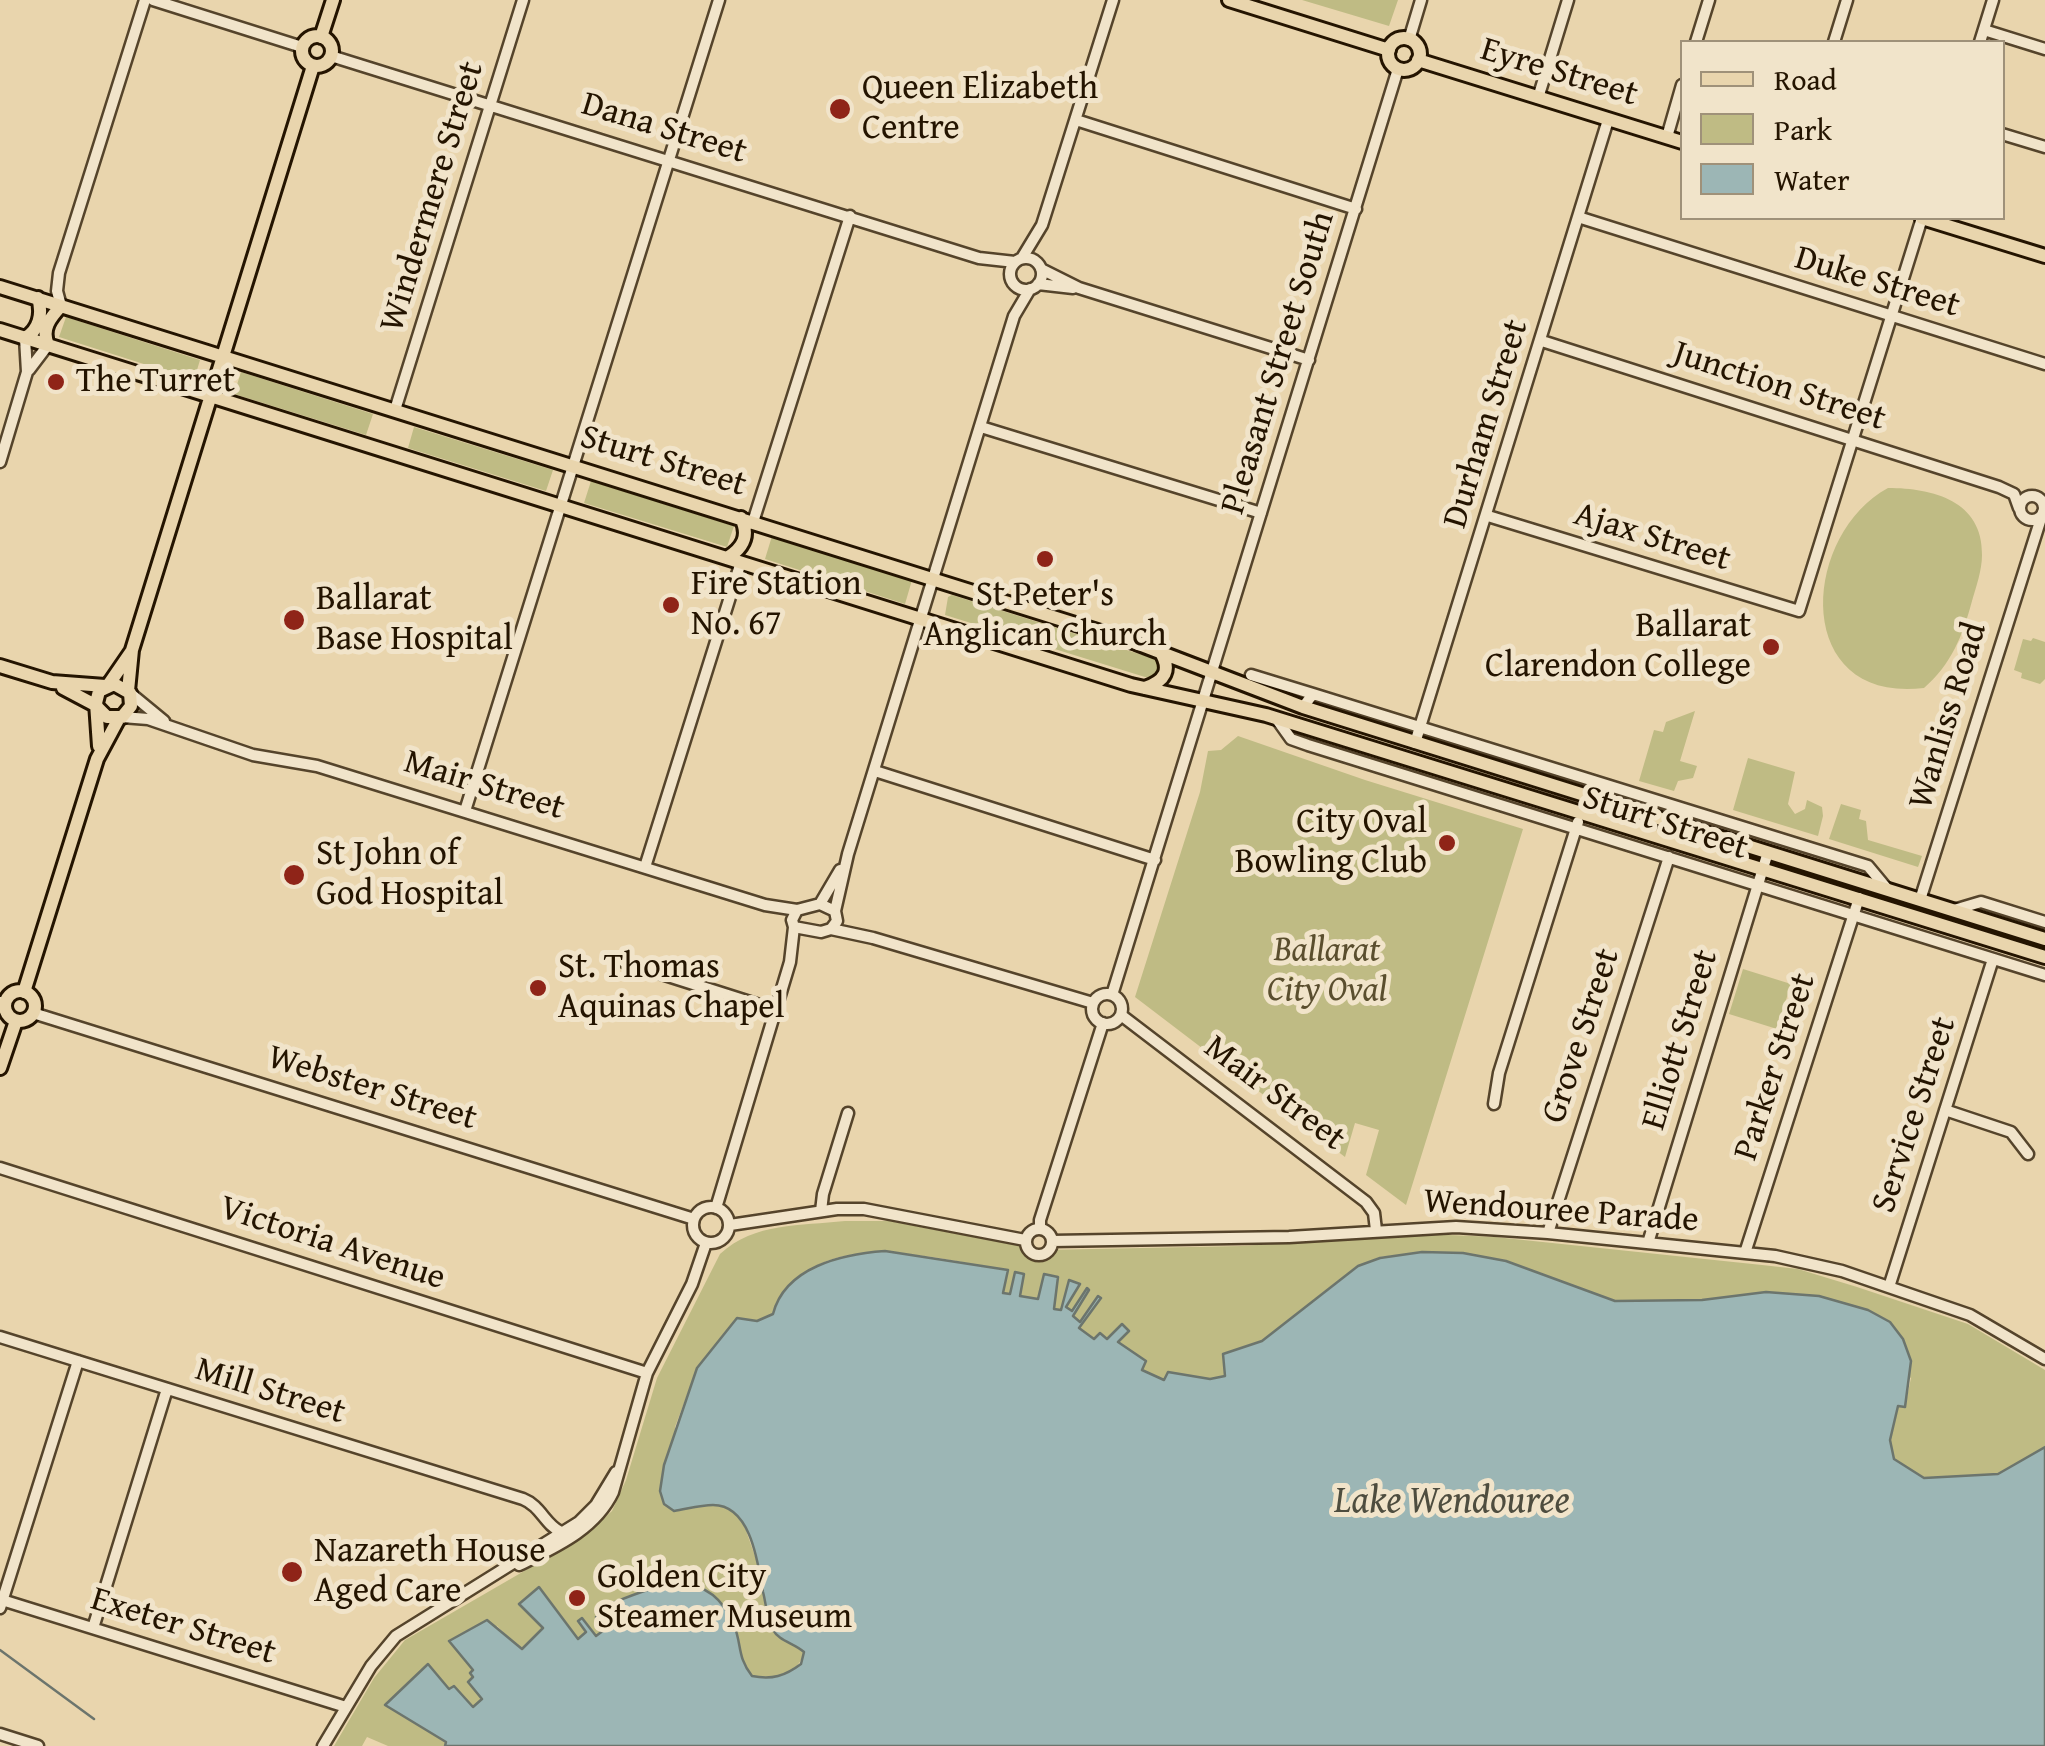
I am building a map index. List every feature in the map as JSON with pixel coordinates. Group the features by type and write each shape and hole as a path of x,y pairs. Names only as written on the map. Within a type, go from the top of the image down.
{"main road":[{"path":"321,37 333,0"},
{"path":"1229,0 1389,50"},
{"path":"312,37 321,37 330,44 331,56 324,64 313,66 305,60 302,47 312,37"},
{"path":"1396,40 1409,40 1419,50 1418,60 1410,69 1398,69 1390,61 1389,50 1396,40"},
{"name":"Eyre Street","path":"1418,60 1680,142"},
{"path":"24,992 97,758 131,706 132,650 313,66"},
{"path":"1928,220 2045,256"},
{"name":"Sturt Street","path":"0,287 1160,651 1303,708 2045,940"},
{"path":"25,338 37,325 38,298"},
{"path":"48,346 48,322 61,306"},
{"name":"Sturt Street","path":"0,330 1145,688 1276,718 2045,957"},
{"path":"740,562 750,547 754,522"},
{"path":"740,562 746,535 754,522"},
{"path":"97,758 98,695 132,650"},
{"path":"1145,688 1158,683 1166,674 1160,651"},
{"path":"0,666 52,682 97,707 107,717 121,717"},
{"path":"52,682 120,684 129,692"},
{"path":"24,992 34,1003 33,1013 26,1020 16,1021 2,1003 12,994 24,992"},
{"path":"0,1068 16,1021"}],"street":[{"path":"61,306 57,291 59,273 145,0"},
{"path":"153,0 302,47"},
{"name":"Windermere Street","path":"396,410 523,0"},
{"path":"466,812 719,0"},
{"path":"831,929 848,854 1014,316 1034,287 1042,225 1113,0"},
{"path":"1409,40 1421,0"},
{"path":"1538,98 1568,0"},
{"path":"1697,40 1709,0"},
{"path":"1835,40 1847,0"},
{"path":"1981,40 1993,0"},
{"path":"1984,30 2045,49"},
{"name":"Dana Street","path":"331,56 979,258 1018,260 1039,266"},
{"name":"Pleasant Street South","path":"1112,995 1398,69"},
{"path":"1666,138 1680,92"},
{"path":"1076,120 1356,209"},
{"name":"Durham Street","path":"1415,743 1608,120"},
{"path":"2005,135 2045,147"},
{"path":"754,522 850,216"},
{"name":"Duke Street","path":"1578,217 2045,364"},
{"path":"1853,440 1921,220"},
{"path":"1014,316 1012,281 1018,260 1042,225"},
{"name":"Dana Street","path":"979,258 1012,281 1034,287"},
{"path":"1039,266 1079,288 1309,360"},
{"path":"38,298 59,273"},
{"path":"1034,287 1079,288"},
{"path":"0,462 26,376 25,338"},
{"name":"Junction Street","path":"1542,342 2032,495"},
{"path":"26,376 48,346"},
{"path":"981,427 1262,514"},
{"name":"Ajax Street","path":"1488,516 1800,612 1853,440"},
{"path":"1999,486 2014,494 2032,535 2030,548"},
{"path":"2032,495 2042,501 2043,512 2033,520 2021,512 2022,500 2032,495"},
{"name":"Wanliss Road","path":"1920,900 2043,512"},
{"path":"645,867 740,562"},
{"name":"Sturt Street","path":"1251,675 1868,866 1888,890"},
{"name":"Mair Street","path":"129,692 183,733"},
{"path":"1303,708 1314,694"},
{"name":"Mair Street","path":"121,717 148,719 253,755 317,766 765,904 797,910"},
{"name":"Sturt Street","path":"1276,718 1291,738 1308,745 2045,975"},
{"path":"875,772 1154,860"},
{"path":"1494,1104 1499,1073 1582,812"},
{"name":"Elliott Street","path":"1648,1243 1768,852"},
{"path":"820,904 848,854"},
{"name":"Grove Street","path":"1548,1233 1669,857"},
{"name":"Parker Street","path":"1745,1253 1859,898"},
{"name":"Sturt Street","path":"1954,910 1981,902 2045,922"},
{"name":"Mair Street","path":"765,904 808,931"},
{"path":"716,1208 790,962 797,910 820,904 873,938"},
{"path":"790,962 808,931 831,929 1093,1004"},
{"name":"Service Street","path":"1889,1287 1993,959"},
{"path":"624,962 775,1010"},
{"path":"1112,995 1121,1003 1120,1015 1114,1022 1103,1023 1093,1014 1093,1004 1100,996 1112,995"},
{"name":"Webster Street","path":"33,1013 694,1219"},
{"name":"Mair Street","path":"1120,1015 1366,1202 1374,1214 1376,1230"},
{"path":"1040,1229 1103,1023"},
{"path":"1944,1110 2011,1132 2028,1154"},
{"path":"821,1211 848,1113"},
{"name":"Victoria Avenue","path":"0,1168 647,1373"},
{"path":"705,1208 716,1208 725,1213 730,1224 723,1239 706,1243 694,1231 694,1219 705,1208"},
{"path":"730,1224 821,1211 871,1210 1025,1240"},
{"name":"Wendouree Parade","path":"1052,1241 1289,1237 1456,1228 1745,1253 1805,1261 1889,1287 1976,1318 2045,1359"},
{"path":"1040,1229 1052,1241 1047,1253 1038,1256 1027,1249 1025,1240 1030,1232 1040,1229"},
{"path":"322,1746 377,1658 396,1636 558,1538 593,1509 616,1472 647,1373 692,1284 706,1243"},
{"name":"Mill Street","path":"0,1337 524,1499 535,1504 558,1538"},
{"path":"1,1604 5,1575 78,1362"},
{"path":"92,1628 167,1388"},
{"name":"Exeter Street","path":"1,1604 92,1628 346,1707"},
{"path":"0,1734 38,1746"}],"green space":[{"path":"1302,0 1398,0 1389,26"},
{"path":"66,317 200,360 194,380 59,337"},
{"path":"241,372 373,414 366,435 234,394"},
{"path":"414,427 553,470 546,491 408,448"},
{"path":"591,481 734,526 727,547 584,503"},
{"path":"1888,488 1922,491 1952,501 1965,510 1980,537 1981,567 1964,626 1949,659 1924,688 1881,686 1850,670 1831,644 1824,612 1826,577 1838,542 1859,511"},
{"path":"772,536 912,580 905,604 765,559"},
{"path":"952,595 1152,658 1159,663 1159,672 1145,677 945,615 948,597"},
{"path":"2023,639 2045,642 2045,679 2040,684 2021,678 2022,673 2014,670"},
{"path":"1695,711 1680,761 1697,766 1693,778 1678,781 1674,791 1639,781 1654,730 1663,732 1666,722"},
{"name":"Ballarat City Oval","path":"1238,736 1523,829 1406,1205 1366,1175 1379,1130 1355,1123 1345,1157 1135,997 1200,792 1208,751 1221,750"},
{"path":"1748,758 1795,772 1788,804 1795,814 1805,809 1807,800 1822,807 1818,836 1733,810"},
{"path":"1841,804 1861,810 1859,819 1866,821 1868,840 1922,856 1918,867 1829,839"},
{"path":"1743,969 1791,984 1777,1029 1729,1014"},
{"path":"845,1221 889,1221 1042,1250 1242,1246 1427,1234 1495,1237 1798,1269 1968,1324 2045,1370 2045,1447 1998,1474 1924,1478 1894,1459 1890,1440 1898,1405 1905,1407 1911,1378 1766,1292 1702,1300 1615,1301 1506,1261 1463,1253 1380,1257 1357,1266 1262,1341 1223,1354 1225,1376 1210,1379 1168,1372 1164,1380 1142,1370 1146,1361 1118,1342 1121,1325 1107,1340 1095,1339 1079,1328 1098,1297 1080,1322 1072,1317 1089,1289 1072,1311 1066,1307 1079,1284 1062,1311 1054,1309 1057,1277 1044,1275 1039,1299 1020,1296 1023,1274 1011,1295 1003,1293 1007,1270 896,1253 839,1257 814,1267 794,1283 778,1301 773,1314 757,1321 737,1318 697,1368 675,1427 674,1511 714,1505 741,1516 758,1565 766,1606 780,1638 795,1643 804,1652 796,1667 777,1677 752,1676 723,1605 694,1586 660,1587 606,1605 605,1630 596,1636 586,1632 578,1639 543,1628 521,1650 497,1626 474,1671 482,1699 472,1708 454,1687 386,1705 447,1742 445,1746 388,1746 367,1737 362,1746 334,1746 374,1678 405,1640 583,1537 612,1511 626,1480 657,1378 720,1254 763,1231"}],"water":[{"name":"Lake Wendouree","path":"885,1251 1008,1270 1003,1293 1010,1294 1015,1272 1024,1274 1020,1296 1038,1299 1044,1274 1058,1277 1054,1309 1061,1310 1069,1280 1080,1284 1066,1307 1072,1311 1089,1290 1073,1316 1080,1322 1098,1296 1101,1298 1079,1328 1094,1339 1100,1333 1107,1339 1122,1324 1129,1331 1118,1342 1146,1361 1142,1370 1164,1380 1168,1372 1210,1379 1225,1376 1223,1354 1262,1341 1358,1266 1380,1258 1422,1252 1463,1253 1506,1261 1615,1301 1702,1300 1766,1292 1819,1296 1868,1310 1890,1322 1903,1339 1911,1361 1905,1407 1898,1406 1890,1440 1894,1459 1924,1478 1998,1474 2045,1447 2045,1746 445,1746 446,1742 385,1705 428,1664 449,1689 454,1686 473,1707 482,1699 468,1682 473,1670 449,1641 487,1620 522,1649 543,1628 519,1604 539,1587 578,1639 586,1632 578,1621 582,1618 596,1636 604,1630 596,1617 607,1609 605,1606 660,1587 694,1586 709,1592 723,1605 752,1676 778,1676 801,1664 804,1652 779,1637 771,1626 755,1552 744,1525 726,1508 708,1505 674,1511 664,1504 660,1491 664,1465 697,1368 737,1318 757,1321 773,1314 790,1285 817,1266"}],"waterway":[{"path":"0,1650 94,1719"}],"place":[{"name":"Queen Elizabeth Centre","path":"840,109"},
{"name":"The Turret","path":"56,382"},
{"name":"St Peter's Anglican Church","path":"1045,559"},
{"name":"Fire Station No. 67","path":"671,605"},
{"name":"Ballarat Base Hospital","path":"294,620"},
{"name":"Ballarat Clarendon College","path":"1771,647"},
{"name":"City Oval Bowling Club","path":"1447,843"},
{"name":"St John of God Hospital","path":"294,875"},
{"name":"St. Thomas Aquinas Chapel","path":"538,988"},
{"name":"Nazareth House Aged Care","path":"292,1572"},
{"name":"Golden City Steamer Museum","path":"577,1598"}]}
